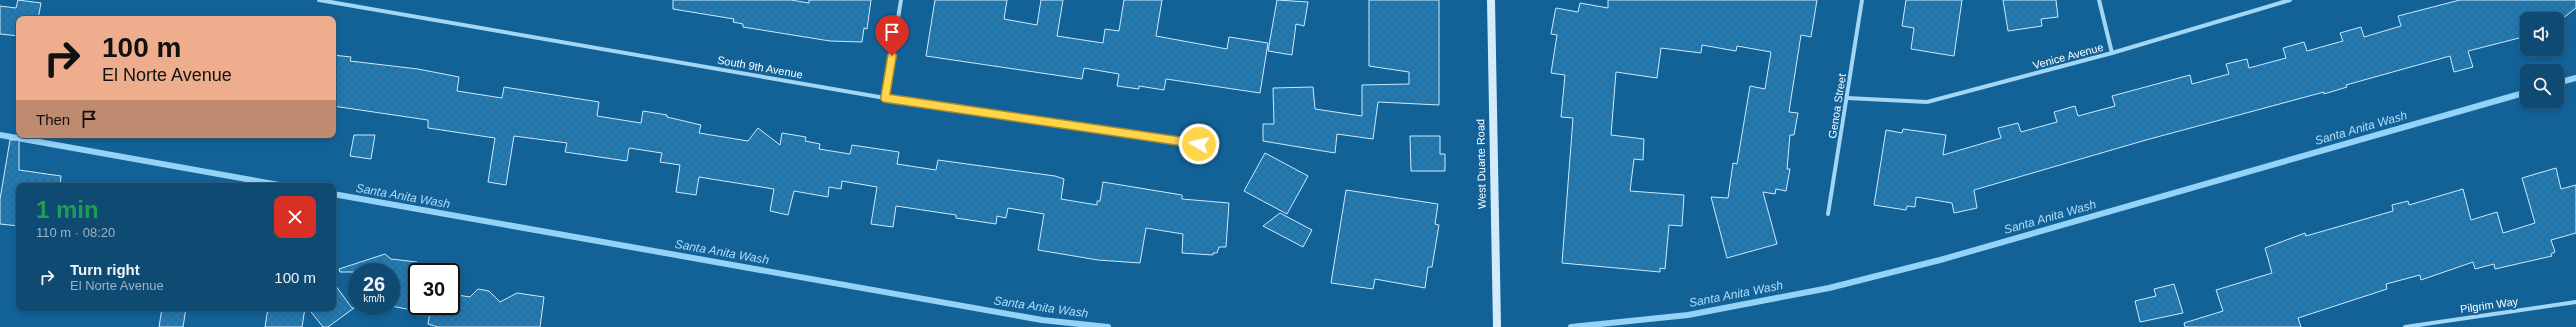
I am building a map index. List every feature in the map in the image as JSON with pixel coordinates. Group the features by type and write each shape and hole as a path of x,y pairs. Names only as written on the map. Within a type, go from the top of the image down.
{"main road":[{"name":"West Duarte Road","path":"1491,0 1494,272 1497,303 1497,327"}],"street":[{"name":"South 9th Avenue","path":"319,0 885,98 1199,144"},
{"path":"885,98 901,0"},
{"name":"Genoa Street","path":"1828,214 1848,98 1862,0"},
{"path":"2099,0 2112,53"},
{"name":"Venice Avenue","path":"1848,98 1927,102 2112,53 2290,0"},
{"name":"Pilgrim Way","path":"2405,327 2576,302"}],"building":[{"path":"18,0 41,3 39,16 16,16 16,36 0,34 0,6 16,8"},
{"path":"673,0 791,0 809,3 809,0 871,0 867,29 864,28 862,42 830,41 743,27 743,24 733,22 734,19 673,9"},
{"path":"935,0 1007,0 1004,19 1037,25 1041,0 1063,0 1057,36 1103,43 1105,29 1119,31 1124,0 1162,0 1156,36 1227,49 1229,37 1268,43 1260,93 1166,79 1164,90 1139,86 1139,89 1117,86 1119,74 1084,68 1082,79 926,56"},
{"path":"1277,0 1308,2 1304,26 1296,24 1292,55 1268,51"},
{"path":"1369,0 1439,0 1439,105 1378,102 1373,139 1337,134 1335,153 1263,141 1263,124 1274,124 1273,88 1313,87 1315,109 1362,116 1362,85 1409,84 1409,72 1369,66"},
{"path":"1608,0 1817,0 1811,37 1801,35 1789,112 1798,113 1794,135 1790,135 1787,169 1790,169 1786,191 1776,189 1775,194 1763,192 1777,244 1727,258 1711,197 1728,198 1733,163 1737,164 1750,86 1765,89 1771,52 1737,46 1736,51 1702,45 1701,53 1661,48 1657,78 1616,72 1611,135 1644,139 1643,160 1634,159 1630,191 1684,195 1682,226 1669,225 1665,269 1660,268 1660,272 1562,263 1573,118 1561,117 1565,75 1551,73 1557,35 1551,34 1556,8 1578,12 1580,3 1608,8"},
{"path":"1906,0 1962,0 1954,56 1911,49 1914,28 1902,26"},
{"path":"2003,0 2056,0 2058,17 2041,19 2042,26 2008,31"},
{"path":"2460,0 2576,0 2576,8 2564,17 2564,12 2520,12 2520,38 2468,51 2473,67 2454,72 2450,56 2346,85 2347,87 2324,94 2324,92 2146,140 1974,190 1977,208 1954,213 1952,203 1916,197 1915,207 1907,206 1906,210 1874,205 1886,130 1902,133 1903,129 1946,135 1943,155 2001,138 1998,128 2018,123 2021,132 2057,122 2054,112 2075,106 2078,116 2115,106 2112,96 2190,75 2192,84 2229,74 2226,64 2247,59 2249,68 2286,58 2283,48 2304,42 2307,51 2343,41 2340,33 2361,27 2364,37 2401,26 2398,16"},
{"path":"336,55 351,57 350,61 418,69 459,77 457,91 502,98 504,87 599,102 597,116 641,123 643,111 667,115 667,117 701,125 699,133 748,141 758,128 780,145 782,133 806,137 805,141 820,144 819,149 850,154 852,145 899,152 897,164 936,170 938,160 1055,176 1064,179 1061,199 1097,205 1097,201 1100,201 1103,182 1182,195 1182,199 1229,203 1226,247 1219,247 1217,253 1213,253 1213,255 1182,253 1183,234 1146,228 1140,263 1098,260 1038,250 1044,214 1008,208 1006,218 997,216 996,224 956,218 956,215 896,206 893,227 871,224 877,187 842,181 841,189 829,187 828,197 794,191 788,215 770,211 774,189 699,177 696,195 676,192 680,165 660,162 662,153 629,148 627,161 565,152 567,143 514,136 506,185 488,182 495,138 428,128 428,120 336,106"},
{"path":"354,135 375,135 371,159 350,156"},
{"path":"1410,136 1440,136 1440,154 1445,154 1445,171 1411,171"},
{"path":"10,140 19,140 19,170 61,176 60,183 16,183 16,226 0,224 0,199"},
{"path":"1265,153 1308,176 1287,214 1244,191"},
{"path":"2556,168 2561,189 2576,185 2576,233 2551,240 2555,252 2551,254 2552,256 2495,269 2494,264 2475,269 2473,262 2421,280 2420,275 2386,284 2387,289 2298,318 2301,327 2185,327 2184,323 2223,311 2216,290 2272,273 2265,248 2305,233 2306,236 2393,211 2392,205 2408,201 2409,205 2463,189 2471,220 2497,212 2503,233 2535,223 2522,178"},
{"path":"1346,190 1438,204 1435,224 1439,225 1432,267 1428,267 1425,288 1375,279 1373,289 1331,283"},
{"path":"1280,213 1312,230 1303,247 1263,226"},
{"path":"385,254 391,259 417,262 408,263 408,309 400,308 400,263 357,263"},
{"path":"348,266 348,272 340,272 339,269"},
{"path":"2174,284 2183,313 2140,322 2135,301 2156,296 2154,289"},
{"path":"336,286 348,303 348,312 328,327 323,327 310,311 336,311"},
{"path":"478,289 489,291 500,302 517,293 544,297 540,327 438,327 428,324 430,315 460,315 460,295 470,297"},
{"path":"162,311 186,311 183,327 159,327"},
{"path":"268,311 305,311 302,327 265,327"}],"waterway":[{"name":"Santa Anita Wash","path":"2564,81 2576,78"},
{"name":"Santa Anita Wash","path":"1571,327 1688,315 1829,288 1940,260 2520,94"},
{"name":"Santa Anita Wash","path":"0,135 16,138"},
{"name":"Santa Anita Wash","path":"17,138 268,183"},
{"name":"Santa Anita Wash","path":"336,195 1042,320 1108,327"}],"route":[{"path":"892,56 885,98 1199,144"}]}
